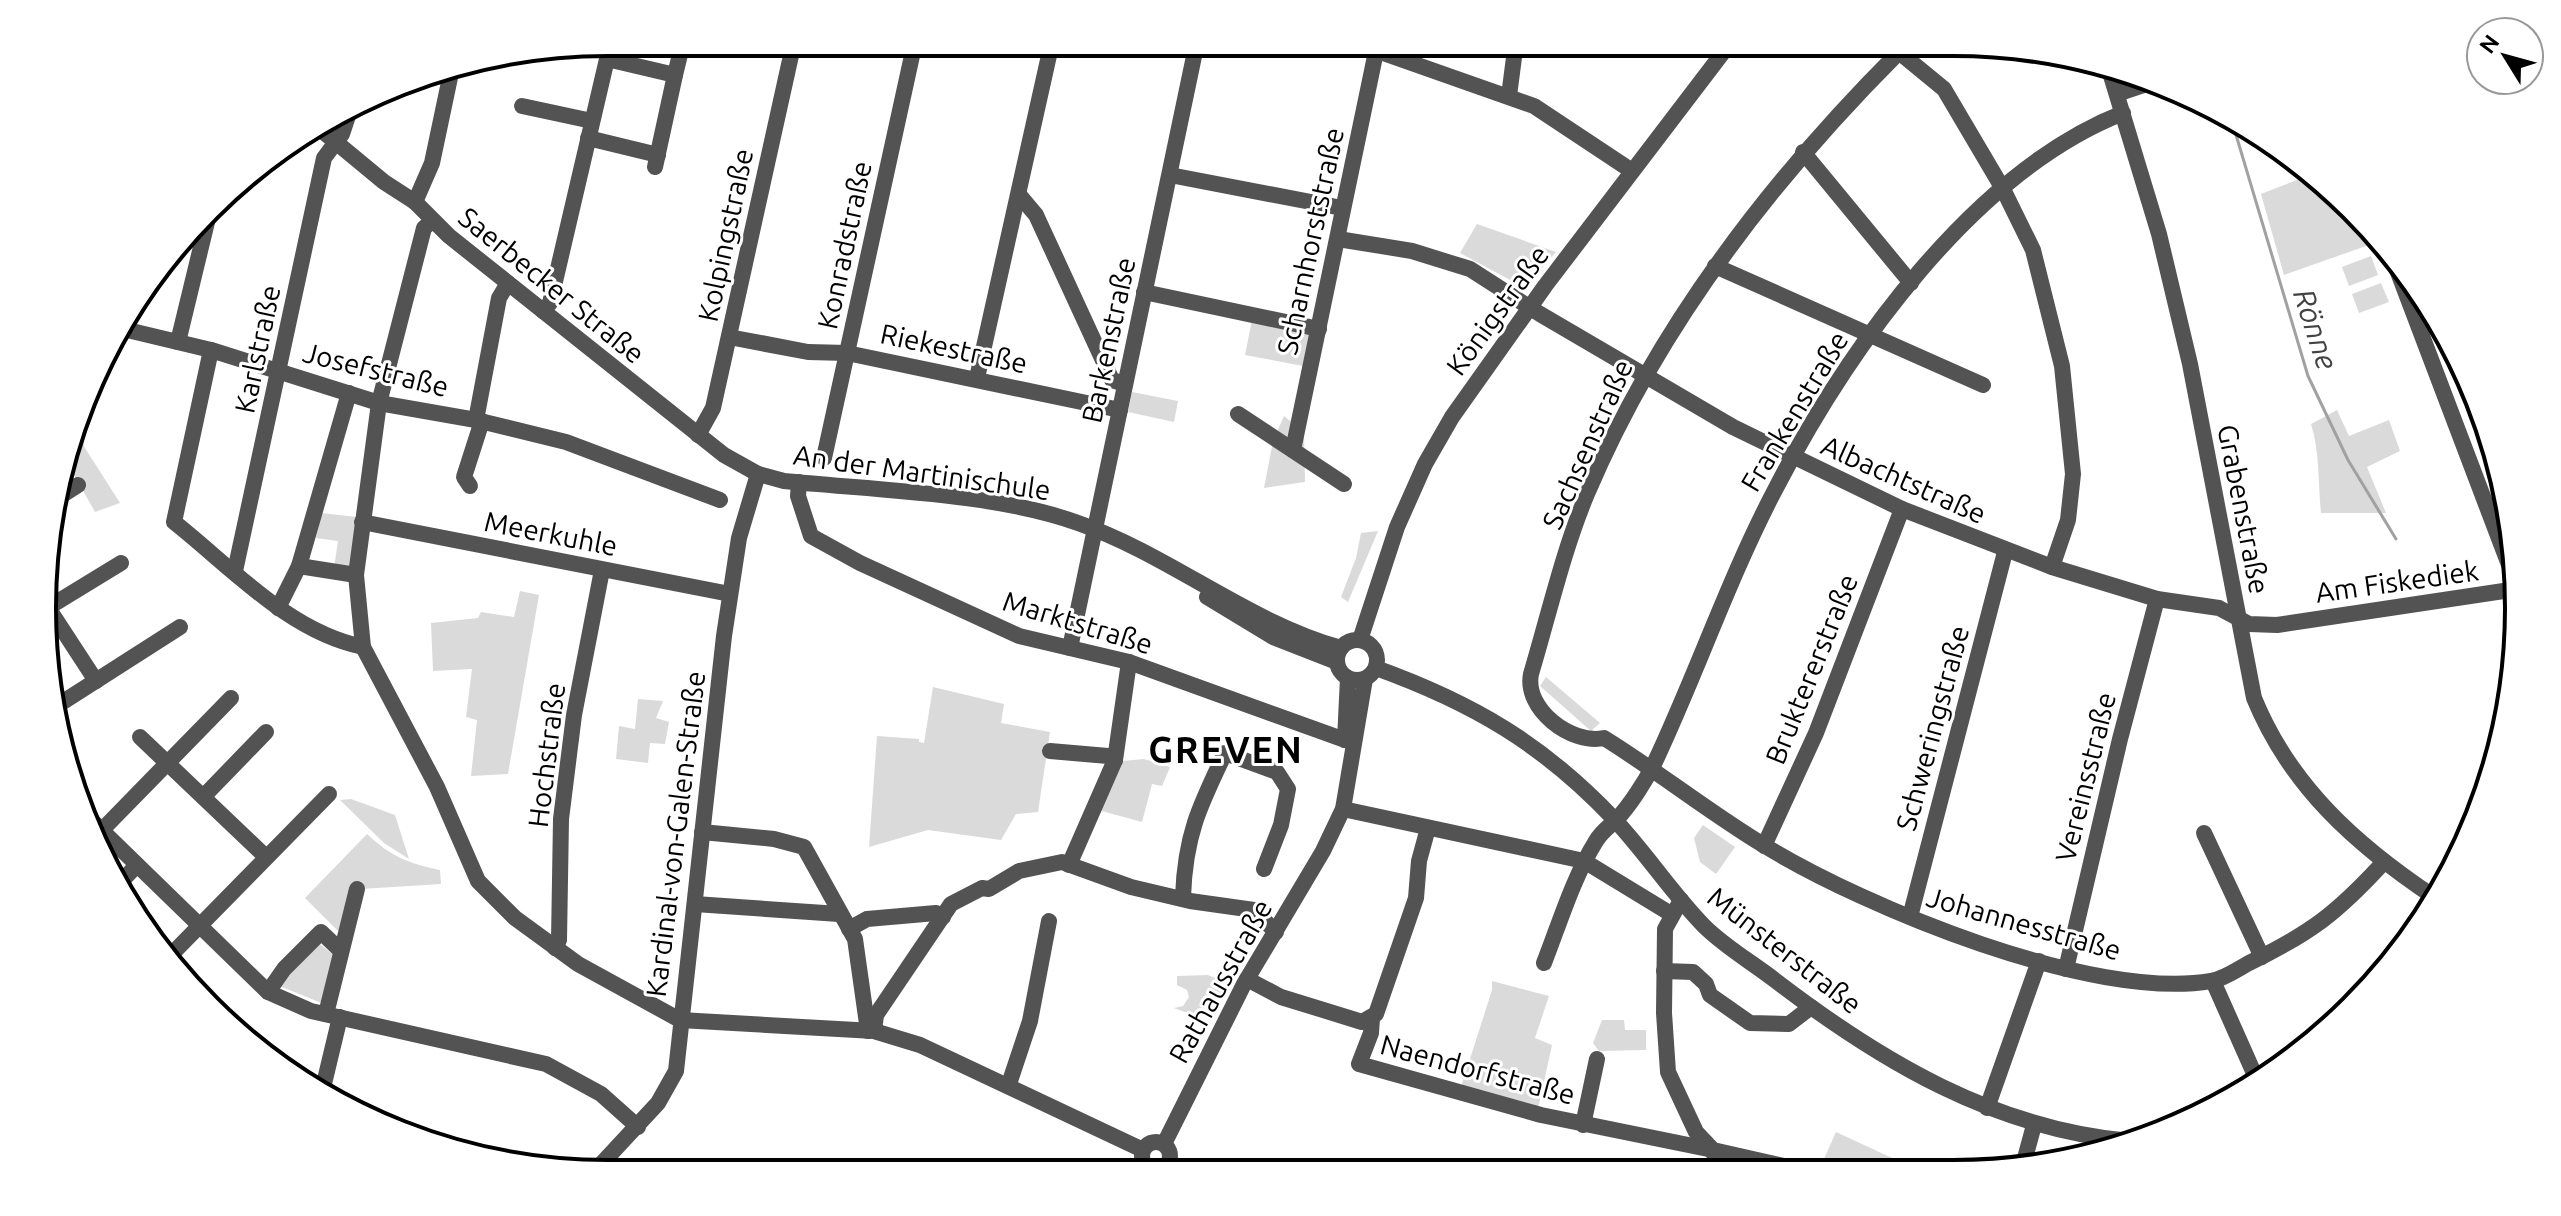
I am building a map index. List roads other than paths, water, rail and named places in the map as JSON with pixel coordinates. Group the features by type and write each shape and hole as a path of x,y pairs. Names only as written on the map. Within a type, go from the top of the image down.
{"street":[{"path":"588,138 656,161 680,56"},
{"name":"Kolpingstraße","path":"698,435 713,408 791,56"},
{"name":"Konradstraße","path":"824,458 912,56"},
{"path":"977,378 1049,56"},
{"name":"Barkenstraße","path":"1070,648 1194,56"},
{"name":"Scharnhorststraße","path":"1293,450 1376,56"},
{"path":"1406,56 1509,96 1566,124 1632,171"},
{"path":"1509,96 1514,56"},
{"name":"Königstraße","path":"1360,640 1397,527 1425,464 1452,417 1530,308 1720,56"},
{"name":"Sachsenstraße","path":"1652,768 1604,738 1589,742 1575,736 1540,710 1530,692 1530,678 1585,498 1643,376 1715,266 1803,152 1895,56"},
{"name":"Sachsenstraße","path":"1904,56 1944,89 2003,189"},
{"path":"543,311 550,303 607,59 675,75"},
{"path":"415,202 429,171 449,80"},
{"name":"Grabenstraße","path":"2112,80 2159,234 2190,364 2254,698 2268,731 2292,770 2320,805 2383,863 2426,892"},
{"path":"2117,94 2137,87"},
{"path":"522,106 592,121"},
{"name":"Frankenstraße","path":"1544,963 1584,861 1605,828 1616,821 1652,768 1759,522 1792,458 1871,335 1911,283 2003,189 2049,152 2123,113"},
{"name":"Karlstraße","path":"235,571 324,158 344,123"},
{"name":"Saerbecker Straße","path":"326,134 415,202 432,221 698,435 758,474"},
{"path":"1803,152 1911,283"},
{"path":"1170,175 1342,208"},
{"path":"2003,189 2033,250 2062,366 2073,474 2068,520 2052,567"},
{"path":"1020,196 1036,215 1112,380 1125,384"},
{"path":"432,221 424,228 379,403 356,575 363,647 437,787 478,881 515,918 555,948 680,1020 871,1031 920,1045 1009,1084 1143,1150"},
{"path":"178,342 205,232"},
{"name":"Albachtstraße","path":"1338,239 1412,251 1470,269 1643,376 1792,458 1902,509 2005,552 2157,599 2219,608 2238,619"},
{"path":"1715,266 1983,385"},
{"path":"470,486 464,477 479,421 499,298 508,283"},
{"path":"1144,292 1319,329"},
{"path":"2405,292 2501,545"},
{"name":"Josefstraße","path":"131,331 211,350 379,403 479,421 566,442 720,500"},
{"name":"Riekestraße","path":"729,337 808,352 847,353 1120,410"},
{"path":"211,350 174,522 278,608 338,642 363,647"},
{"path":"278,608 299,566 349,393"},
{"path":"1238,414 1344,484"},
{"name":"An der Martinischule","path":"758,474 799,482 1024,509 1095,529 1165,565 1233,614 1273,637 1339,655"},
{"name":"Kardinal-von-Galen-Straße","path":"605,1160 658,1103 676,1071 730,594 739,538 758,474"},
{"name":"Marktstraße","path":"799,482 798,496 811,536 860,563 1019,636 1129,662 1345,740"},
{"path":"69,491 78,485"},
{"name":"Bruktererstraße","path":"1764,846 1816,733 1902,509"},
{"name":"Meerkuhle","path":"362,522 730,594"},
{"name":"Schweringstraße","path":"1910,917 2005,552"},
{"path":"56,604 121,563"},
{"path":"299,566 356,575"},
{"name":"Hochstraße","path":"555,948 559,940 561,819 574,715 602,570"},
{"name":"Am Fiskediek","path":"2238,619 2249,624 2277,625 2504,589"},
{"name":"Vereinsstraße","path":"2066,969 2120,739 2157,599"},
{"path":"56,619 96,681"},
{"path":"64,701 180,627"},
{"path":"1340,809 1345,740 1363,675 1375,650 1360,640 1339,655 1363,675"},
{"path":"1069,865 1115,760 1129,662"},
{"path":"1340,809 1363,675"},
{"name":"Münsterstraße","path":"1363,675 1457,699 1532,746 1616,821 1673,909 1707,929 1811,1007 1898,1065 1987,1108 2034,1125 2103,1139"},
{"path":"103,829 231,698"},
{"path":"204,796 266,732"},
{"path":"140,737 266,857"},
{"path":"1050,751 1108,756 1115,760"},
{"path":"1183,897 1184,857 1191,827 1225,753 1277,772 1288,789 1281,825 1264,869"},
{"name":"Johannesstraße","path":"1652,768 1764,846 1837,886 1910,917 2039,961 2112,979 2213,981 2299,939 2346,905 2383,863"},
{"path":"175,950 329,794"},
{"path":"1340,809 1584,861 1673,909 1665,929 1668,1072 1696,1132 1713,1150 1716,1160"},
{"name":"Rathausstraße","path":"1164,1144 1247,979 1326,844 1340,809"},
{"path":"1247,979 1281,997 1329,1012 1362,1022 1372,1018 1380,1005 1416,898 1419,861 1428,828"},
{"path":"104,832 268,992 333,1015 546,1064 601,1094 638,1127"},
{"path":"702,832 774,839 804,847 855,939 860,984 871,1031"},
{"path":"2204,833 2262,957"},
{"path":"871,1031 876,1015 951,904 982,888 989,889 1019,871 1047,863 1069,865 1131,887 1190,901 1254,910 1276,932"},
{"path":"126,877 137,865"},
{"path":"324,1081 341,951 357,889"},
{"path":"695,904 837,908"},
{"path":"849,929 867,919 936,913 943,917"},
{"path":"1009,1084 1030,1021 1049,921"},
{"path":"268,992 284,969 321,932 341,951"},
{"path":"1987,1108 2039,961"},
{"path":"1664,971 1693,972 1706,984 1710,995 1750,1023 1789,1024 1811,1007"},
{"path":"2213,981 2253,1071"},
{"name":"Naendorfstraße","path":"1372,1018 1371,1033 1359,1064 1426,1085 1583,1125 1757,1160"},
{"name":"Naendorfstraße","path":"1583,1125 1597,1059"},
{"path":"2026,1155 2034,1125"},
{"path":"1143,1150 1153,1142 1164,1144 1170,1153 1169,1160"},
{"path":"1143,1150 1143,1160"}],"waterway":[{"name":"Rönne","path":"2236,134 2308,376 2348,460 2396,539"}],"district":[{"name":"GREVEN","path":"1226,749"}]}
